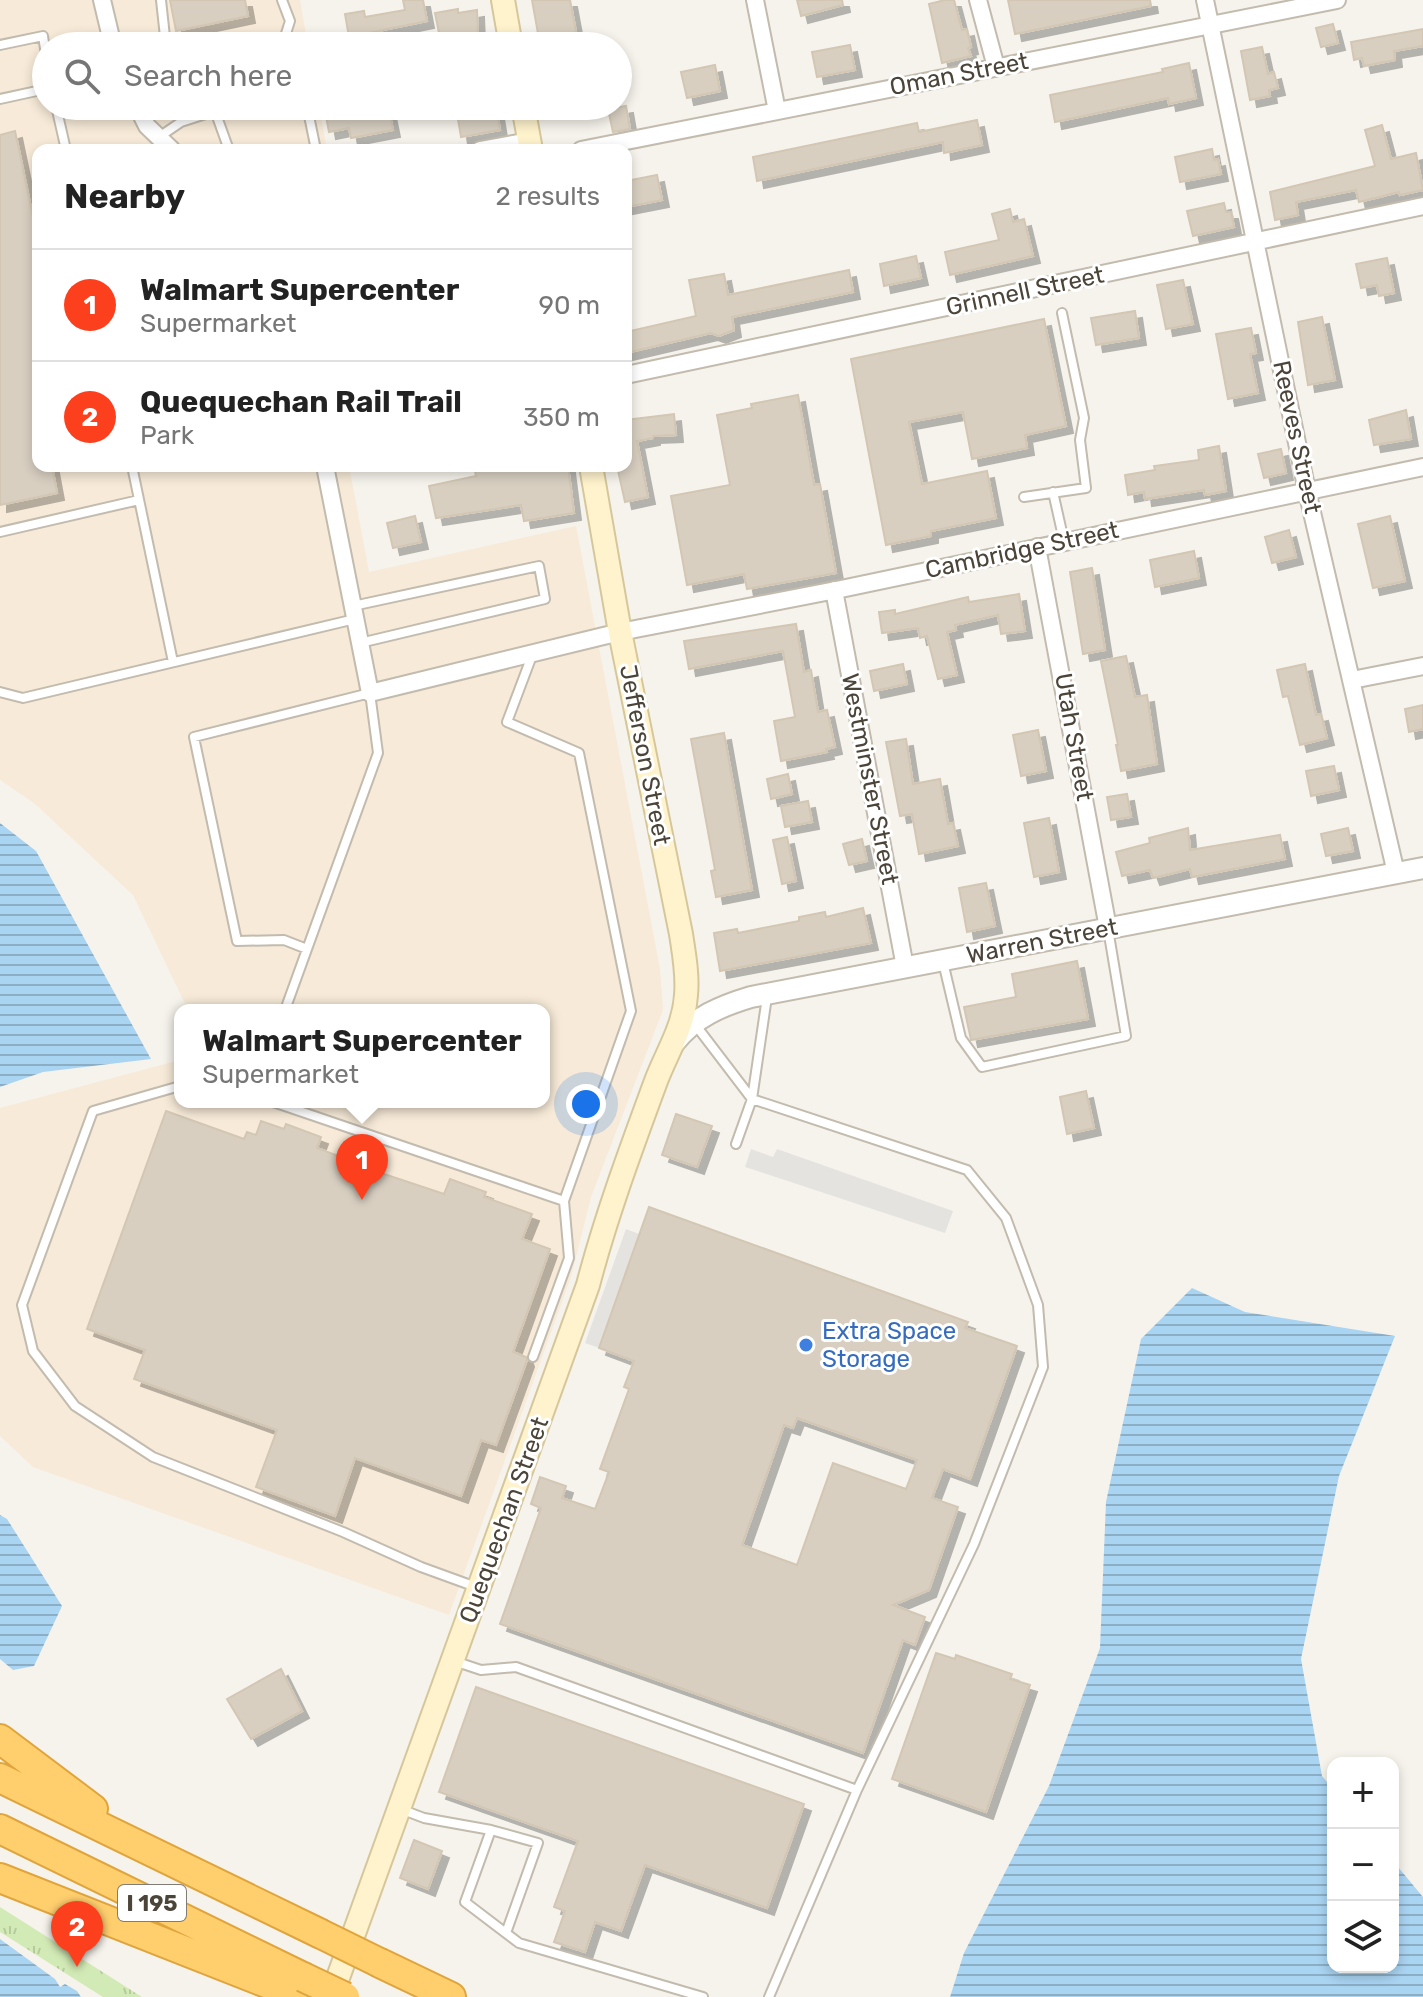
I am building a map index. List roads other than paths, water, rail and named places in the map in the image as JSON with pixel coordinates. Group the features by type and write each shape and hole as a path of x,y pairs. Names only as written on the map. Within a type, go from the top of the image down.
{"highway":[{"path":"0,1739 152,1852"},
{"name":"I 195","path":"0,1778 451,1997"},
{"name":"I 195","path":"0,1829 300,1989 345,1997"},
{"path":"0,1878 300,1989"}],"main road":[{"path":"503,0 509,32"},
{"path":"526,120 530,144"},
{"name":"Jefferson Street","path":"592,472 620,632 682,942 686,995 674,1043"},
{"name":"Quequechan Street","path":"331,1997 588,1285 604,1224 660,1071 674,1043"}],"street":[{"path":"102,0 110,32"},
{"path":"755,0 777,111"},
{"path":"978,0 996,67"},
{"name":"Reeves Street","path":"1205,0 1307,491 1396,873"},
{"name":"Oman Street","path":"611,144 1337,0"},
{"path":"144,120 166,144"},
{"name":"Grinnell Street","path":"632,374 1423,206"},
{"name":"Cambridge Street","path":"370,693 620,632 1423,467"},
{"path":"326,472 370,693"},
{"name":"Utah Street","path":"1037,547 1108,928"},
{"name":"Westminster Street","path":"834,590 905,967"},
{"path":"1352,680 1423,666"},
{"name":"Warren Street","path":"674,1043 693,1023 727,1005 768,993 1423,868"}],"lane":[{"path":"161,0 164,32"},
{"path":"282,0 290,21 286,32"},
{"path":"0,45 32,38"},
{"path":"0,99 32,92"},
{"path":"59,120 65,144"},
{"path":"158,137 187,120"},
{"path":"218,120 227,144"},
{"path":"310,120 315,144"},
{"path":"1024,497 1086,488 1080,440 1084,418 1062,313"},
{"path":"133,472 173,662"},
{"path":"1053,492 1064,541"},
{"path":"0,532 139,500"},
{"path":"0,692 23,698 539,566 545,599 360,643"},
{"path":"533,653 507,722 579,753 631,1011 564,1201 569,1258 533,1357"},
{"path":"287,1004 378,753 370,693 194,737 237,941 284,940 307,949"},
{"path":"943,960 961,1038 982,1067 1126,1036 1108,928"},
{"path":"736,1144 752,1099 768,993"},
{"path":"693,1023 752,1099 967,1170 1006,1218 1038,1305 1043,1367 974,1544 857,1790 769,1997"},
{"path":"174,1088 93,1111 22,1305 33,1351 75,1406 153,1457 343,1532 421,1567 480,1588"},
{"path":"291,1108 564,1201"},
{"path":"453,1660 481,1670 516,1667 857,1790"},
{"path":"399,1808 424,1818 491,1830 538,1843 506,1933"},
{"path":"491,1830 465,1902 519,1943 703,1997"}],"water":[{"path":"0,823 36,851 151,1059 43,1072 0,1087"},
{"path":"1192,1288 1245,1312 1395,1336 1339,1476 1301,1659 1322,1776 1327,1782 1327,1973 1399,1973 1399,1868 1423,1897 1423,1997 950,1997 964,1953 1049,1786 1100,1648 1106,1502 1141,1339"},
{"path":"0,1515 7,1519 62,1606 34,1666 13,1670 0,1659"},
{"path":"0,1939 55,1979 60,1987 65,1984 81,1997 0,1997"}],"place":[{"name":"Walmart Supercenter","path":"362,1200"},
{"name":"Extra Space Storage","path":"806,1345"},
{"name":"Quequechan Rail Trail","path":"77,1967"}]}
